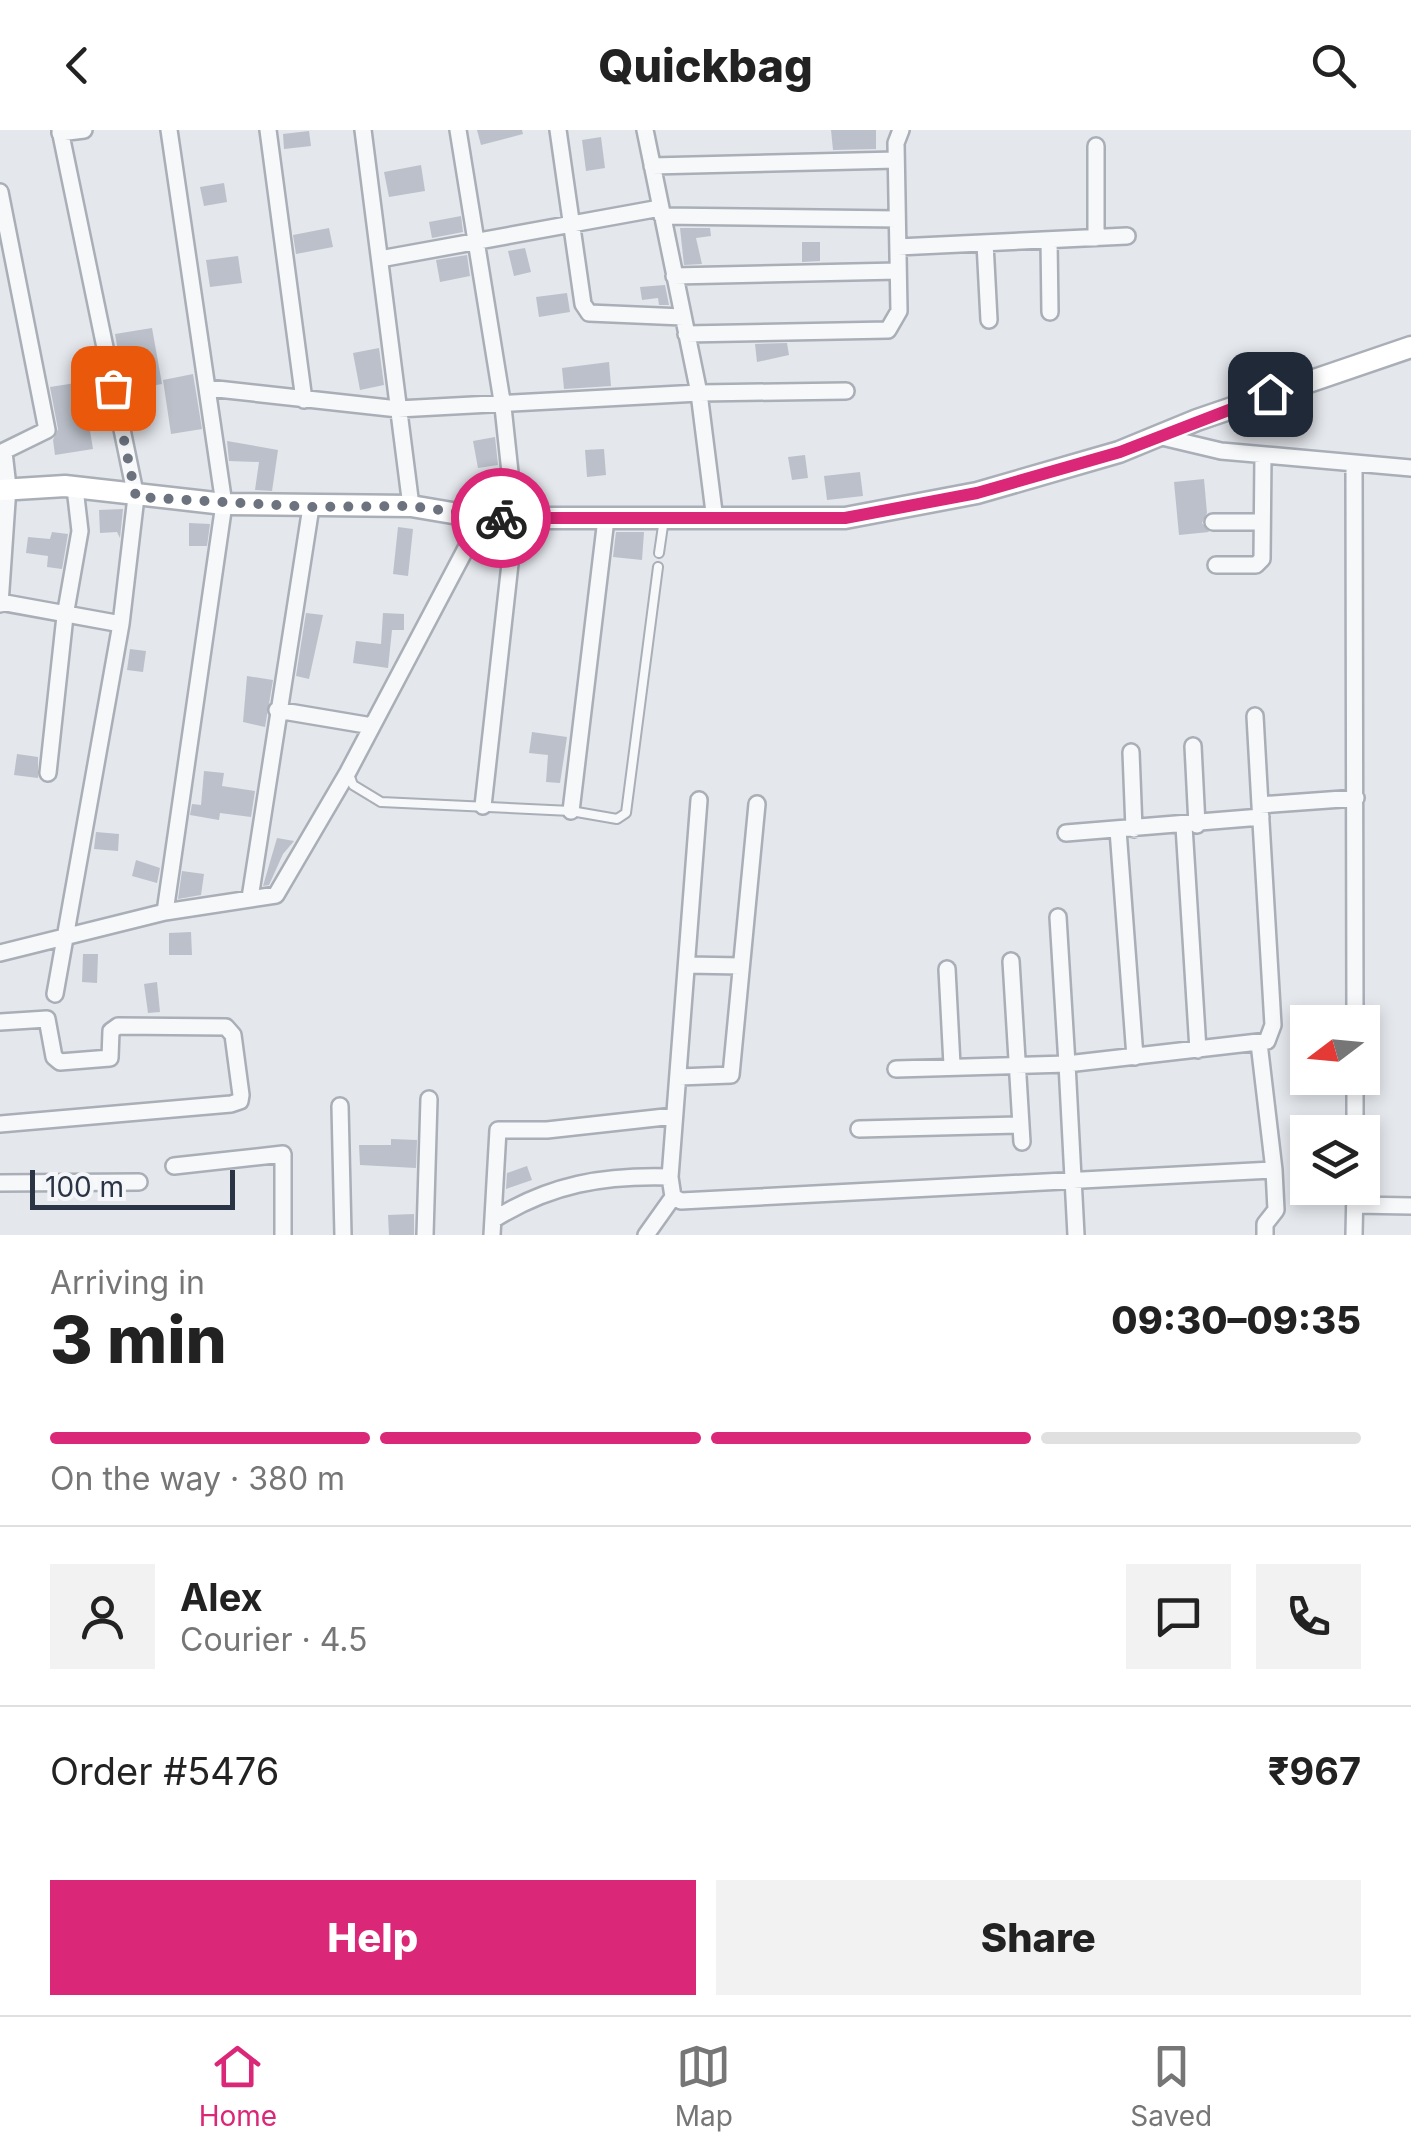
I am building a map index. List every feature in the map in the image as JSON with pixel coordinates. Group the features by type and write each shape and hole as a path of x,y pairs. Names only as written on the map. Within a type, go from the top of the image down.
{"main road":[{"path":"4,489 75,488 224,504 410,506 482,518 714,520 864,514 977,493 1162,437 1197,420 1411,346"}],"street":[{"path":"55,994 121,624 136,497 60,132 84,130"},
{"path":"165,912 224,504 169,130"},
{"path":"268,130 304,400"},
{"path":"363,130 410,506"},
{"path":"458,130 503,407 515,518 483,806"},
{"path":"558,130 583,304 589,313 683,317"},
{"path":"644,130 698,392 714,520"},
{"path":"686,334 888,330 899,311 896,160 901,130"},
{"path":"1096,146 1096,238"},
{"path":"652,166 896,160"},
{"path":"0,192 47,430 2,452 0,603 121,624"},
{"path":"380,259 661,212 897,219"},
{"path":"898,246 1128,236"},
{"path":"1048,240 1050,312"},
{"path":"984,242 989,320"},
{"path":"674,276 898,271"},
{"path":"208,388 398,409 503,407 698,392 846,391"},
{"path":"1162,437 1263,456 1411,468"},
{"path":"1216,565 1259,563 1263,456"},
{"path":"1354,465 1355,1005"},
{"path":"48,774 65,616 82,515 75,488"},
{"path":"250,898 311,507"},
{"path":"0,953 165,912 276,894 348,772 482,518"},
{"path":"571,811 606,519"},
{"path":"1213,522 1262,522"},
{"path":"277,710 372,726"},
{"path":"896,1069 1066,1064 1259,1043 1272,1036 1255,716"},
{"path":"1193,746 1190,826 1198,1050"},
{"path":"1131,752 1126,830 1135,1057"},
{"path":"1066,834 1190,826 1260,811 1356,798"},
{"path":"646,1235 673,1198 670,1178 674,1116 699,800"},
{"path":"679,1077 731,1075 756,804"},
{"path":"1058,917 1076,1235"},
{"path":"859,1129 1021,1134 1011,960"},
{"path":"687,965 742,966"},
{"path":"947,970 952,1066"},
{"path":"0,1022 50,1021 54,1057 60,1062 108,1059 112,1053 111,1031 118,1026 226,1028 232,1035 240,1094 240,1101 232,1104 0,1124"},
{"path":"1259,1043 1276,1210 1266,1224 1265,1235"},
{"path":"426,1235 429,1099"},
{"path":"340,1106 342,1235"},
{"path":"492,1227 498,1130 547,1130 674,1116"},
{"path":"174,1166 283,1154 283,1235"},
{"path":"673,1198 691,1202 1274,1170"},
{"path":"492,1227 524,1200 563,1186 620,1176 670,1178"},
{"path":"0,1182 139,1182"},
{"path":"1354,1235 1354,1205 1411,1206"}],"lane":[{"path":"660,553 664,520"},
{"path":"348,772 353,785 381,802 571,811 618,819 626,813 658,567"}],"building":[{"path":"477,130 522,130 523,134 481,145"},
{"path":"831,130 876,130 876,149 833,150"},
{"path":"309,131 311,146 284,149 283,134"},
{"path":"601,137 605,168 586,171 582,140"},
{"path":"421,165 425,191 389,197 384,172"},
{"path":"224,183 227,202 204,206 200,187"},
{"path":"461,216 463,232 432,238 429,222"},
{"path":"329,228 333,247 296,254 293,235"},
{"path":"680,228 710,228 711,236 696,238 702,264 684,265"},
{"path":"802,242 820,242 820,261 802,262"},
{"path":"525,248 531,272 514,276 508,251"},
{"path":"467,255 470,276 440,282 436,260"},
{"path":"238,256 242,283 210,287 206,260"},
{"path":"665,285 669,305 659,305 658,298 642,300 640,287"},
{"path":"567,293 570,312 539,317 536,297"},
{"path":"152,328 162,384 139,388 133,354 119,357 115,334"},
{"path":"787,343 789,355 757,362 755,344"},
{"path":"379,348 384,385 360,390 353,353"},
{"path":"609,362 611,386 564,389 562,368"},
{"path":"193,374 202,429 171,434 163,380"},
{"path":"82,382 93,449 55,455 53,440 58,429 50,387"},
{"path":"495,437 498,465 478,468 473,441"},
{"path":"227,441 278,450 272,491 255,490 259,462 229,461"},
{"path":"604,449 606,475 587,477 585,450"},
{"path":"805,455 808,478 792,480 788,457"},
{"path":"860,472 863,496 827,500 824,476"},
{"path":"1204,479 1207,513 1202,523 1209,532 1179,535 1174,482"},
{"path":"123,509 120,538 117,532 100,533 99,510"},
{"path":"189,523 210,524 207,546 189,546"},
{"path":"398,527 413,529 408,576 393,574"},
{"path":"52,532 68,534 62,569 47,567 48,556 26,553 28,537 50,539"},
{"path":"616,532 644,532 642,560 613,557"},
{"path":"306,613 323,615 309,679 296,676"},
{"path":"383,613 404,614 404,630 392,630 388,668 353,663 356,641 381,644"},
{"path":"130,649 146,651 143,672 127,670"},
{"path":"247,676 273,680 265,727 243,722"},
{"path":"532,732 567,737 560,783 546,782 548,755 529,753"},
{"path":"17,754 38,757 38,778 14,775"},
{"path":"204,771 224,773 222,786 255,791 251,817 220,813 219,820 190,815 192,804 201,805"},
{"path":"96,832 119,834 118,851 94,849"},
{"path":"277,838 294,841 283,854 269,885 263,886"},
{"path":"136,860 160,868 157,883 132,876"},
{"path":"182,871 204,874 201,895 178,899"},
{"path":"191,932 192,955 169,955 169,933"},
{"path":"83,954 98,954 97,983 82,982"},
{"path":"157,982 160,1012 148,1013 144,984"},
{"path":"391,1139 417,1140 416,1168 360,1165 359,1145 391,1145"},
{"path":"527,1166 532,1180 506,1189 507,1173"},
{"path":"414,1214 414,1235 389,1235 388,1215"}],"way so far":[{"path":"113,388 136,497 311,507 410,506 501,518"}],"route":[{"path":"501,518 845,518 977,493 1120,452 1270,394"}]}
